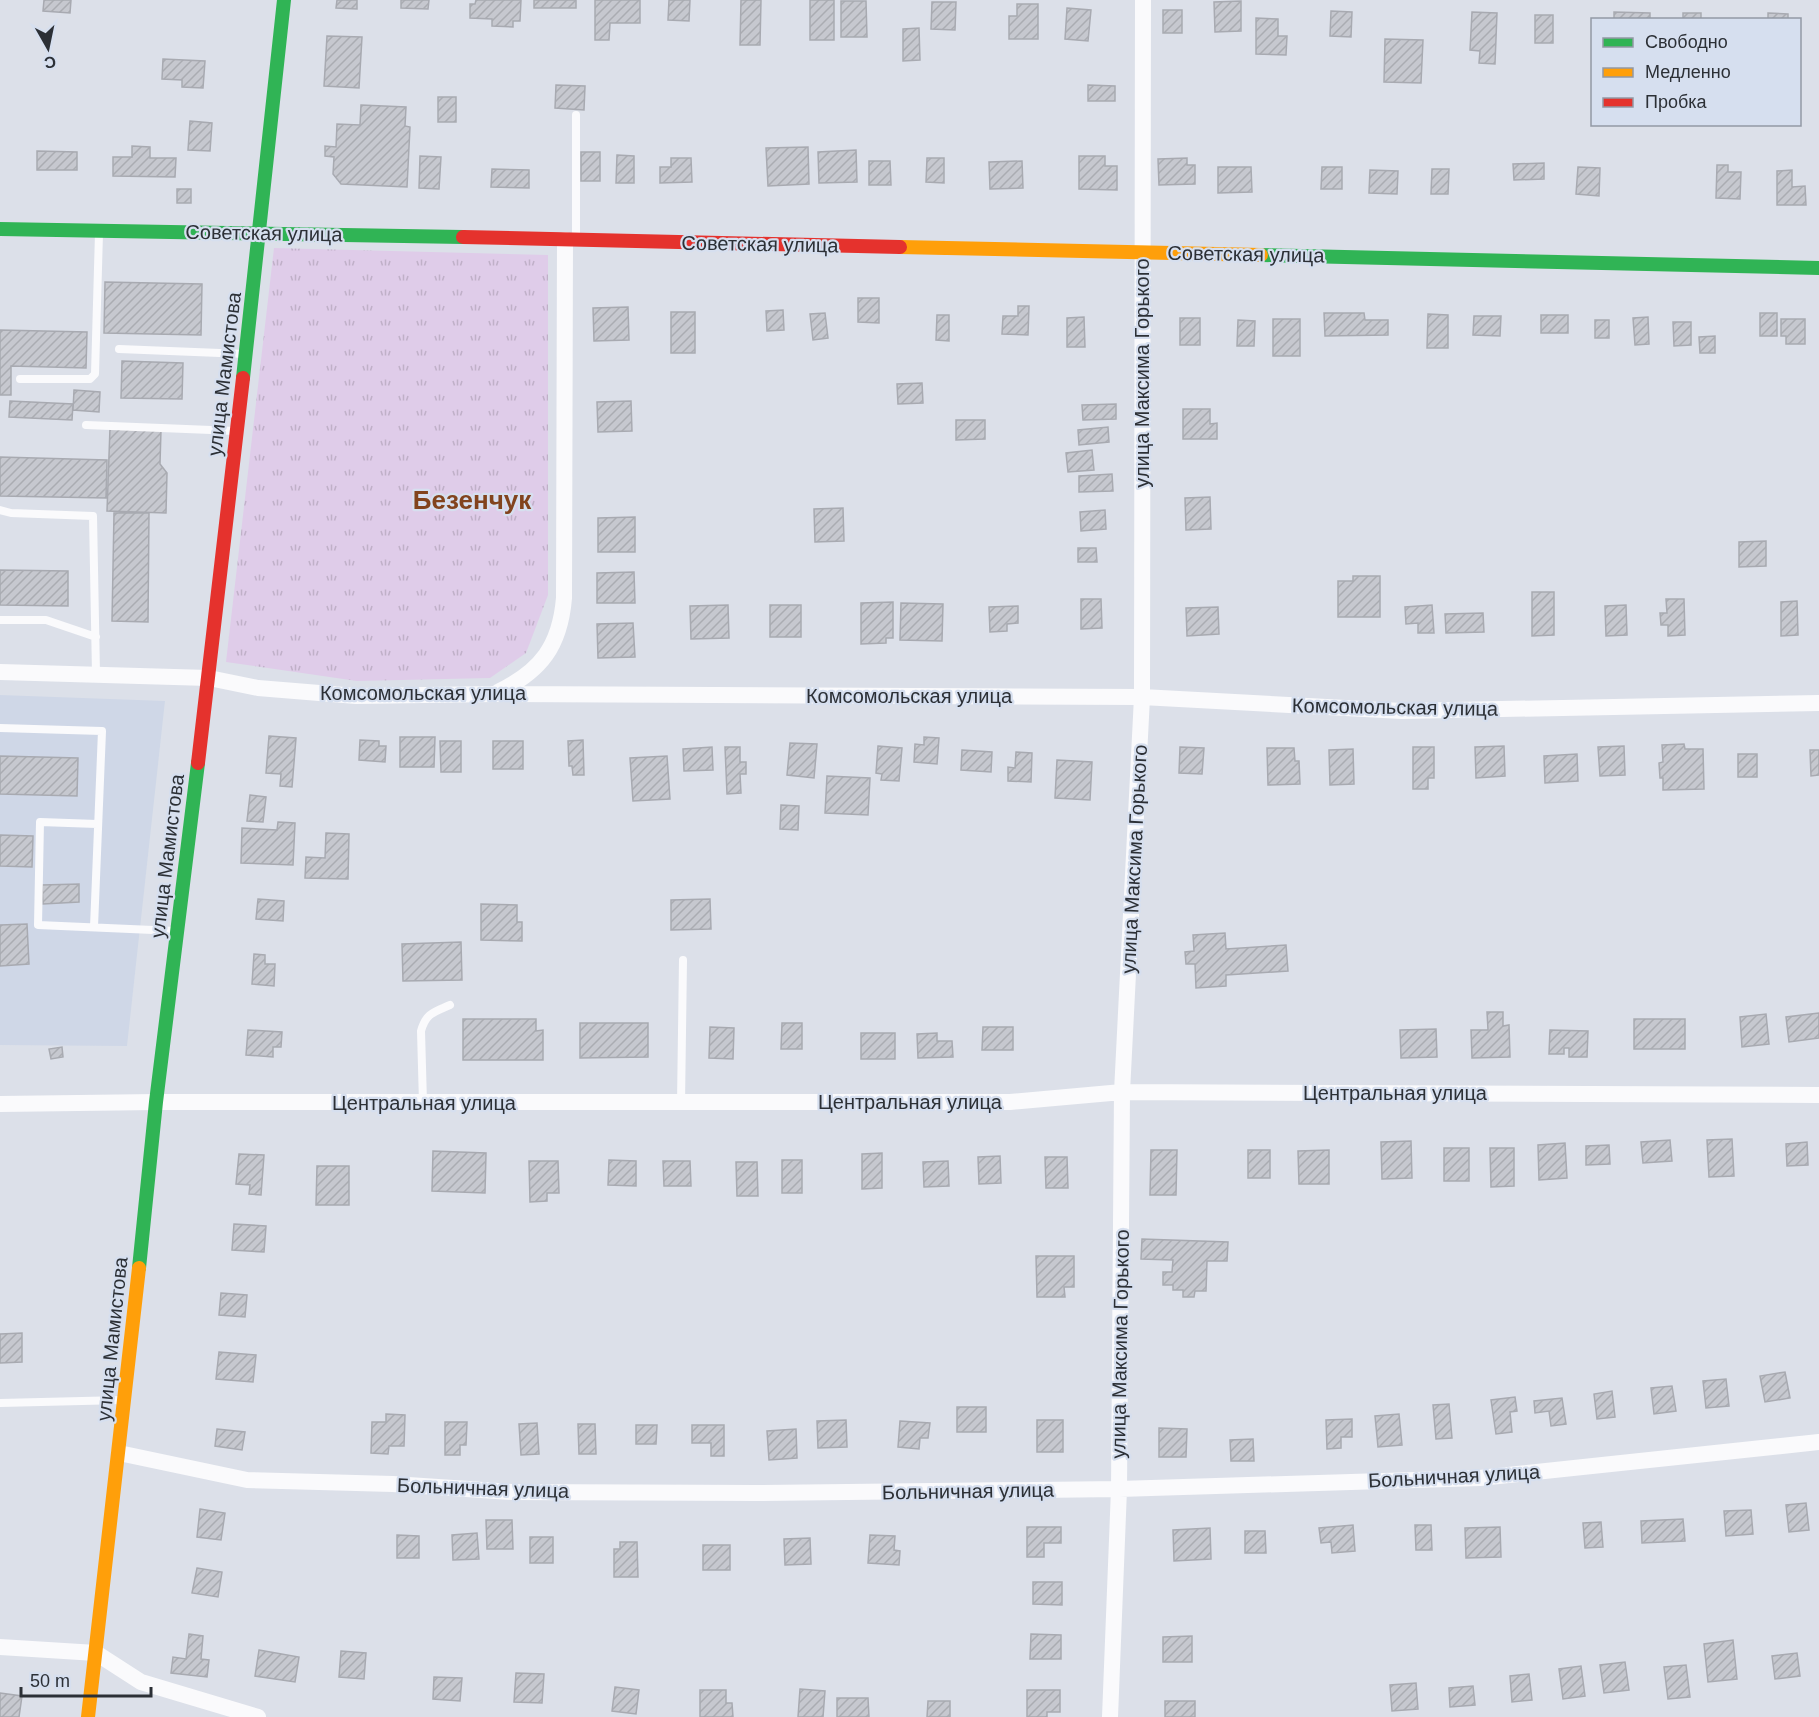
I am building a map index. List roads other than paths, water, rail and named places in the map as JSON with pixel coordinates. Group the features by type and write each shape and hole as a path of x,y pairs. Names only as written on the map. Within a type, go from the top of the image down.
{"street":[{"name":"улица Мамистова","path":"88,1717 125,1400 156,1102 209,678 260,232 284,0"},
{"name":"улица Максима Горького","path":"1110,1717 1119,1489 1122,1092 1142,697 1143,0"},
{"name":"Советская улица","path":"0,229 260,232 1819,268"},
{"path":"495,694 531,673 549,651 562,618 564,598 563,283 570,240"},
{"name":"Комсомольская улица","path":"0,672 209,678 258,688 357,696 495,694 1142,697 1402,711 1819,703"},
{"name":"Центральная улица","path":"0,1104 1010,1102 1122,1092 1819,1095"},
{"name":"Больничная улица","path":"119,1454 247,1480 393,1484 512,1492 756,1493 1119,1489 1480,1478 1819,1442"},
{"path":"0,1647 96,1653 141,1682 258,1717"}],"lane":[{"path":"570,240 576,115"},
{"path":"20,379 90,379 95,374 100,230"},
{"path":"119,349 246,354"},
{"path":"86,425 237,431"},
{"path":"0,510 11,513 93,516 96,674"},
{"path":"0,620 46,620 96,637"},
{"path":"0,728 102,731 94,927"},
{"path":"98,824 40,822 38,925 177,932"},
{"path":"681,1103 683,960"},
{"path":"423,1103 421,1031 429,1014 450,1005"},
{"path":"0,1403 125,1400"}],"district":[{"name":"Безенчук","path":"472,500"}]}
